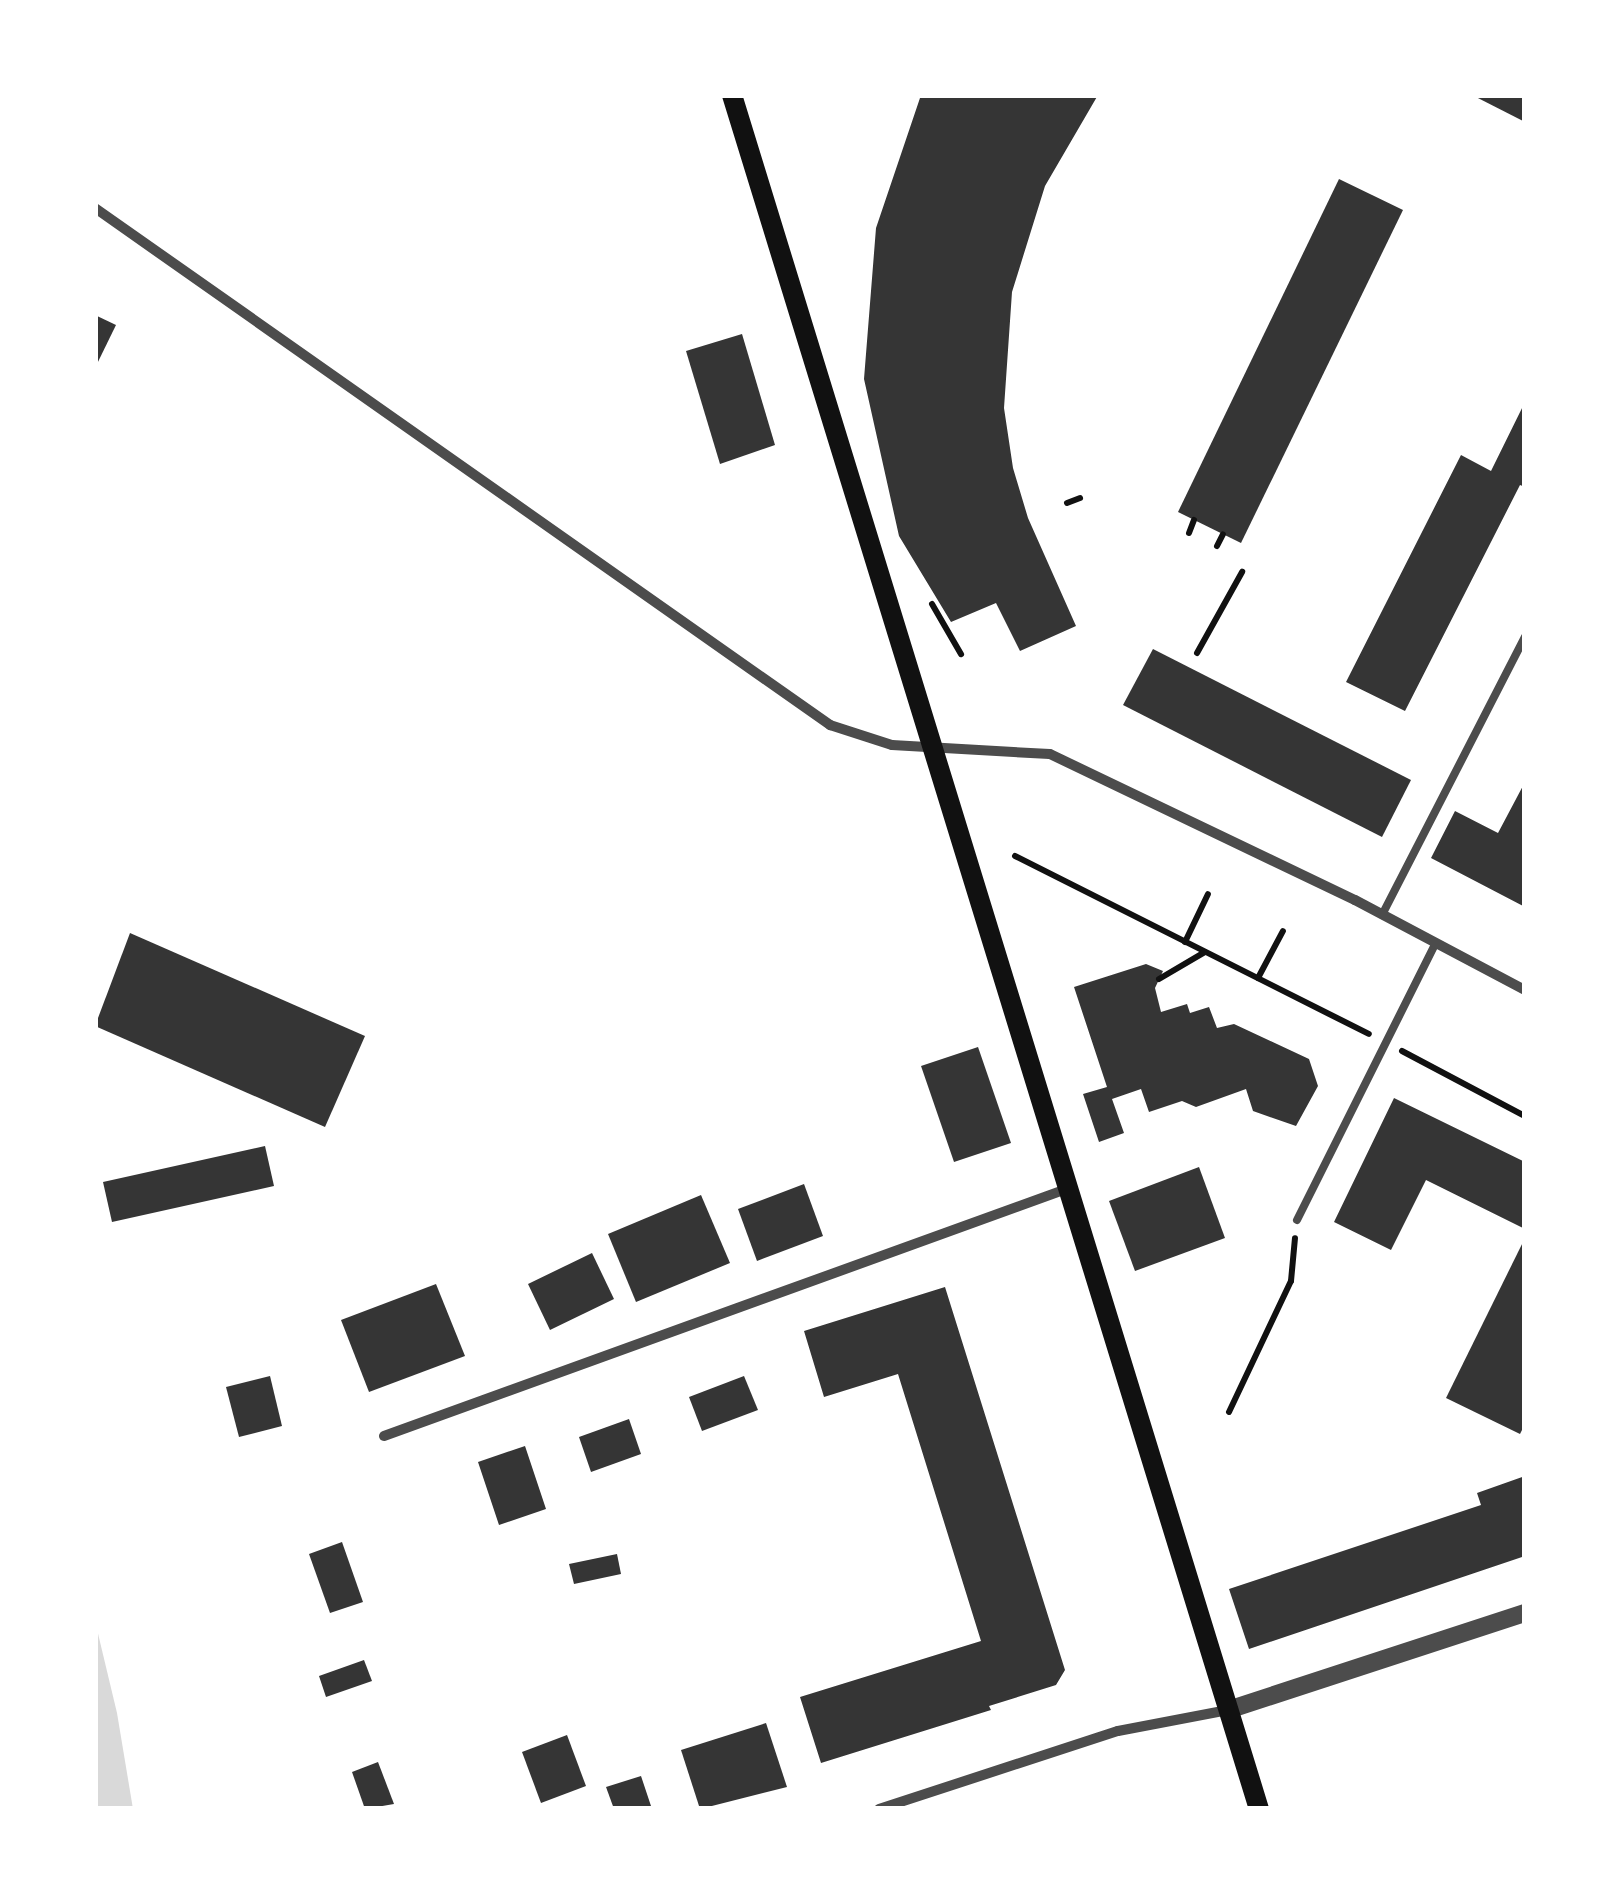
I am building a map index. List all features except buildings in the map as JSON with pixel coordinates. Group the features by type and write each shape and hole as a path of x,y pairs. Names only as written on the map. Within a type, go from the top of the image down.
{"main road":[{"path":"732,95 937,748 1259,1809"}],"street":[{"path":"95,208 830,725 858,739 1050,754 1382,915 1525,990"},
{"path":"384,1436 1070,1188"},
{"path":"879,1809 1118,1731 1228,1710 1525,1613"}],"lane":[{"path":"1382,915 1525,637"},
{"path":"1297,1220 1436,943"}],"path":[{"path":"1068,503 1080,498"},
{"path":"1189,533 1194,520"},
{"path":"1217,546 1223,534"},
{"path":"1197,653 1242,572"},
{"path":"932,604 961,654"},
{"path":"1016,856 1525,1116"},
{"path":"1184,942 1208,894"},
{"path":"1258,978 1282,931"},
{"path":"1159,978 1206,952"},
{"path":"1229,1412 1291,1281 1297,1220"}],"shaded area":[{"path":"95,1621 117,1713 133,1809 95,1809"}]}
